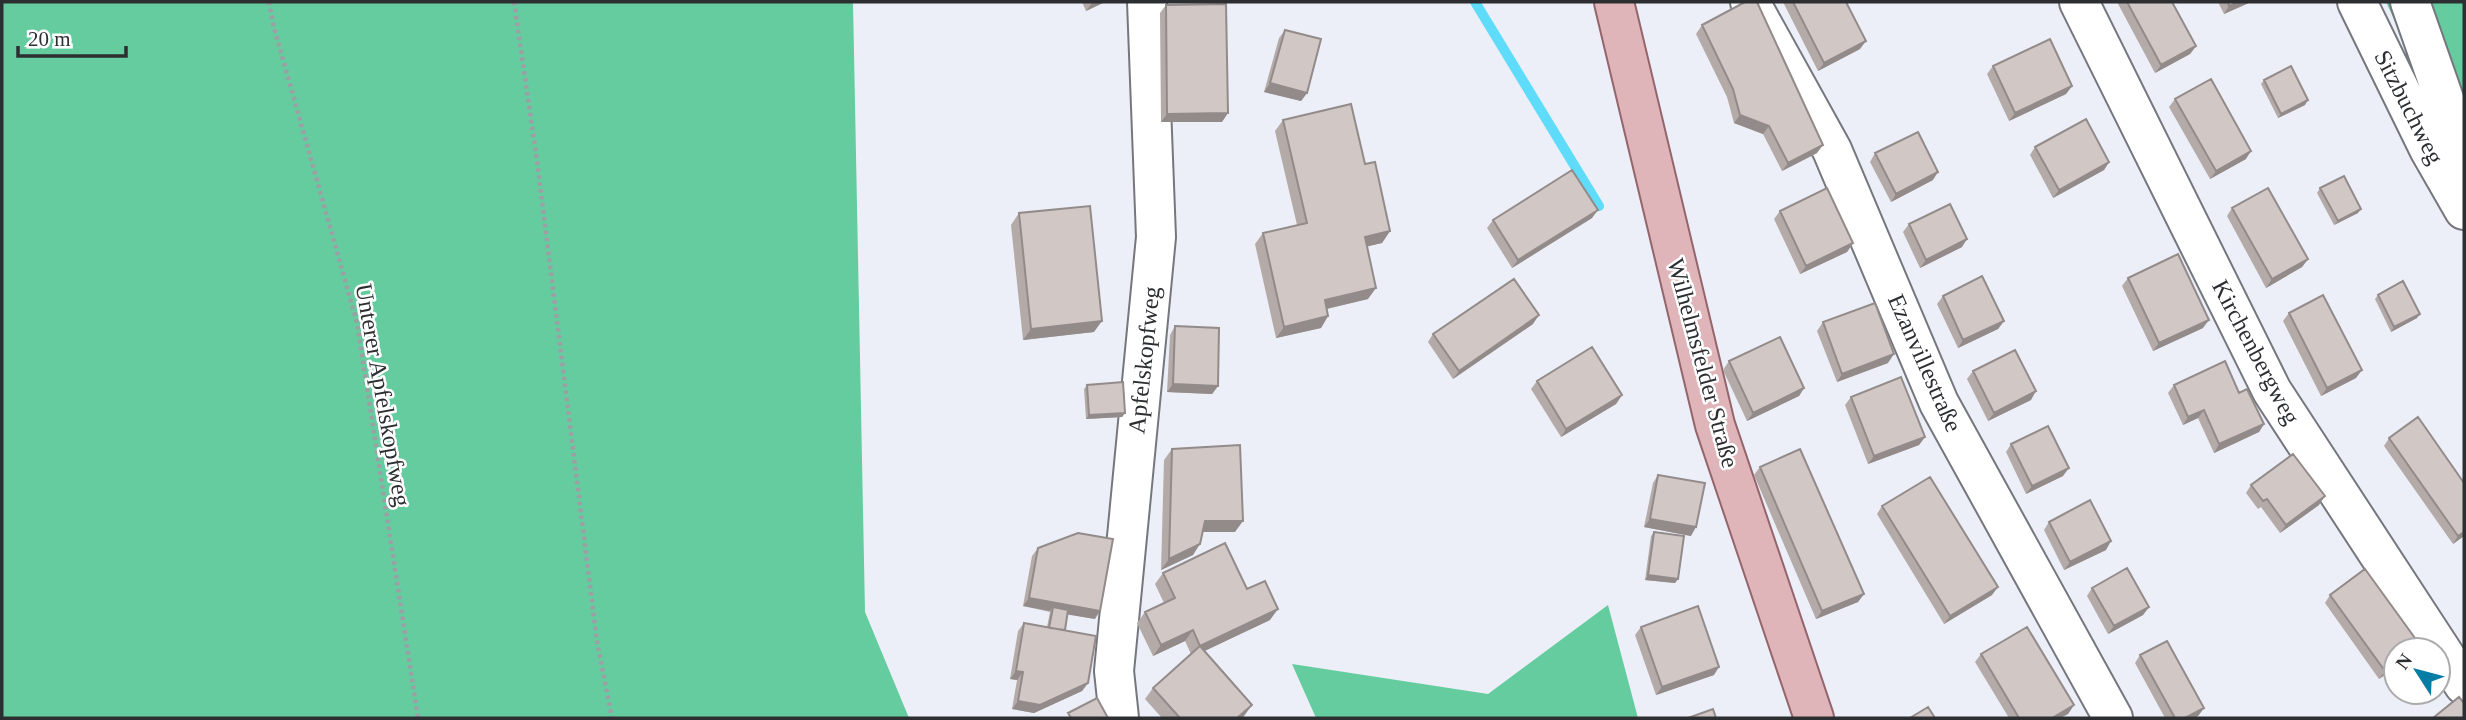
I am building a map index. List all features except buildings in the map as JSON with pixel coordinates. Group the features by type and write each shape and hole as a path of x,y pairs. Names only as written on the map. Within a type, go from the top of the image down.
{"main road":[{"name":"Wilhelmsfelder Straße","path":"1614,2 1716,425 1814,718"}],"street":[{"name":"Apfelskopfweg","path":"1119,718 1114,671 1156,237 1147,2"},
{"name":"Ezanvillestraße","path":"1750,2 1832,150 1940,403 2113,718"},
{"name":"Kirchenbergweg","path":"2079,2 2272,391 2464,685"},
{"name":"Sitzbuchweg","path":"2357,2 2429,149 2464,210"},
{"path":"2410,2 2464,156"}],"path":[{"name":"Unterer Apfelskopfweg","path":"270,2 273,24 357,323 418,718"},
{"path":"514,2 537,161 597,642 612,718"}],"green space":[{"path":"2,2 853,2 865,612 909,718 2,718"},
{"path":"2386,2 2464,2 2464,130 2398,28"},
{"path":"1608,605 1638,718 1316,718 1292,664 1488,694"}],"waterway":[{"path":"1475,2 1599,206"}]}
